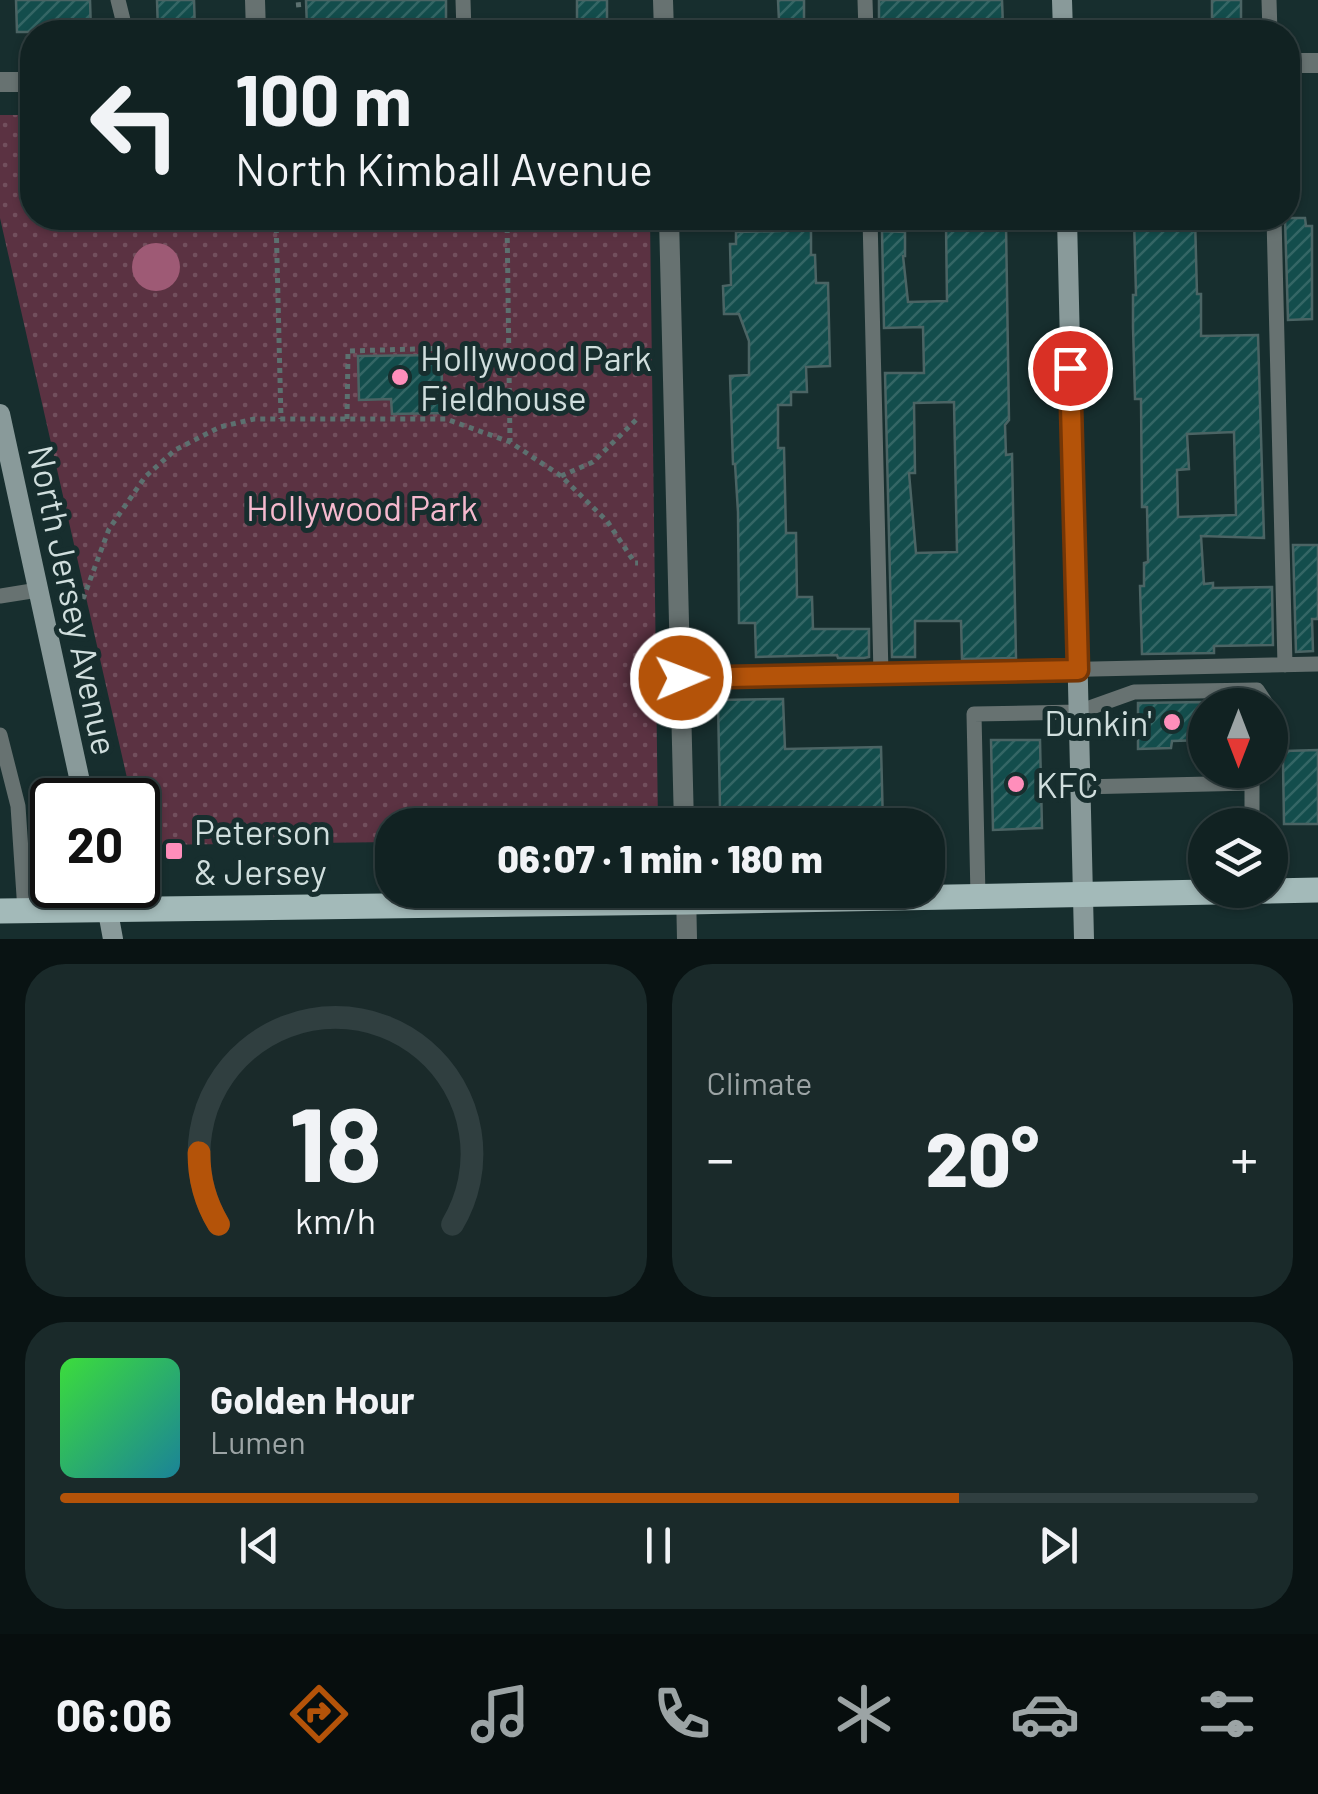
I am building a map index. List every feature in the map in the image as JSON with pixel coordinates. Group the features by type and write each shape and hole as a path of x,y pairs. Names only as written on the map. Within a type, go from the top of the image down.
{"main road":[{"path":"1288,890 1318,890"},
{"path":"945,896 1188,892"},
{"path":"160,897 375,897"}],"street":[{"path":"668,230 684,808"},
{"path":"1067,230 1084,939"},
{"name":"North Jersey Avenue","path":"0,414 79,778"},
{"path":"107,908 113,939"},
{"path":"686,908 687,939"}],"lane":[{"path":"870,230 881,674"},
{"path":"1274,230 1285,665"},
{"path":"0,596 38,590"},
{"path":"681,678 1318,664"},
{"path":"1257,666 1257,688"},
{"path":"978,896 974,714 1078,712 1134,692 1188,691"},
{"path":"0,735 18,806 13,911"},
{"path":"1080,787 1188,784"}],"path":[{"path":"296,5 306,4"},
{"path":"276,230 280,420"},
{"path":"507,230 510,442"},
{"path":"347,419 348,350 448,348"},
{"path":"82,599 109,528 145,477 175,450 220,428 254,420 446,418 510,442 561,476 607,521 634,563 638,562"},
{"path":"561,476 593,462 636,420"}],"green space":[{"name":"Hollywood Park","path":"0,115 20,115 20,230 650,230 658,808 375,808 375,842 160,845 160,778 127,778 0,218"}],"shaded area":[{"path":"156,243 173,250 180,267 173,284 156,291 139,284 132,267 139,250"}],"building":[{"path":"16,0 90,0 91,20 20,20 17,32"},
{"path":"157,0 194,0 195,20 158,20"},
{"path":"306,0 446,0 446,20 307,20"},
{"path":"577,0 607,0 607,20 577,20"},
{"path":"778,0 804,0 804,20 779,20"},
{"path":"879,0 1002,0 1003,20 879,20"},
{"path":"1212,0 1241,0 1241,20 1212,20"},
{"path":"1300,218 1305,218 1306,226 1312,226 1312,319 1288,320 1285,230 1300,230"},
{"path":"811,230 816,283 828,283 830,366 806,367 807,392 791,392 791,405 778,405 778,448 784,448 786,533 796,533 797,597 812,597 813,629 869,629 869,657 756,657 755,623 739,623 738,512 730,376 749,375 749,341 739,314 724,314 723,286 731,285 730,244 736,244 736,232"},
{"path":"946,230 1006,230 1009,420 1005,425 1006,455 1012,454 1016,658 962,659 961,621 915,621 915,657 892,657 885,373 924,373 923,327 884,328 882,231 905,232 903,256 908,302 947,301","holes":["954,402 957,552 916,553 909,473 915,473 914,403"]},
{"path":"1134,230 1195,230 1201,336 1258,335 1264,538 1201,536 1204,584 1213,583 1213,588 1272,587 1273,645 1214,646 1214,653 1142,654 1140,586 1144,586 1144,563 1148,562 1147,507 1142,507 1141,399 1135,399","holes":["1234,432 1236,515 1178,517 1177,470 1189,469 1187,434"]},
{"name":"Hollywood Park Fieldhouse","path":"441,355 443,413 392,414 391,399 359,400 358,356"},
{"path":"1293,545 1318,545 1318,619 1312,619 1313,651 1296,652"},
{"path":"783,699 785,749 881,747 883,808 720,808 718,700"},
{"name":"Dunkin'","path":"1188,702 1188,741 1172,741 1171,748 1138,749 1138,703"},
{"name":"KFC","path":"991,740 1040,740 1042,828 993,830"},
{"path":"1318,750 1318,824 1288,824 1283,788 1288,788 1288,751"}],"place":[{"name":"Hollywood Park Fieldhouse","path":"400,377"},
{"name":"Dunkin'","path":"1172,722"},
{"name":"KFC","path":"1016,784"},
{"name":"Peterson & Jersey","path":"174,851"}],"route":[{"path":"681,678 1078,670 1070,368"}]}
